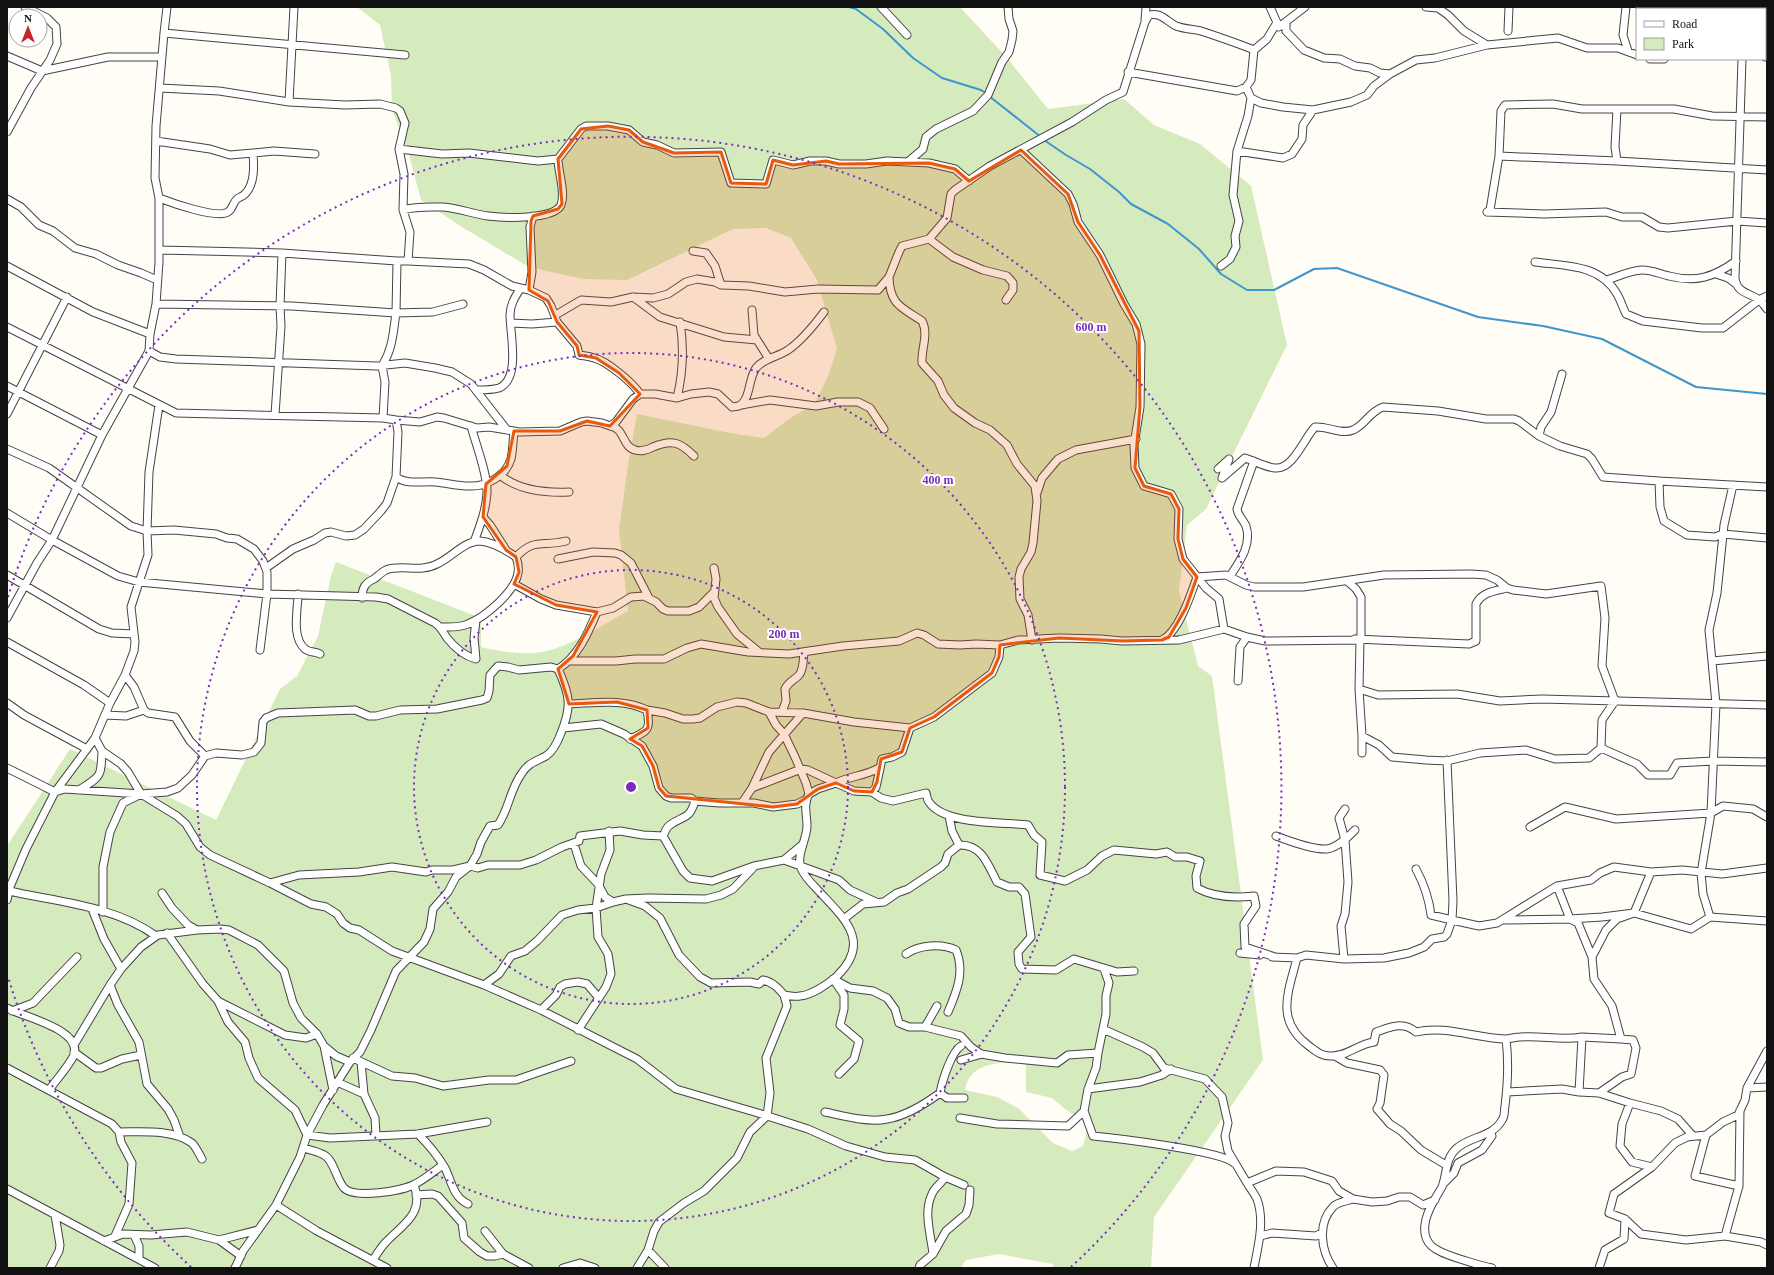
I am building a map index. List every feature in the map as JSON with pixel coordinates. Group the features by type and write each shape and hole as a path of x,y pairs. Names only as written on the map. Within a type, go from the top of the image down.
{"street":[{"path":"7,132 42,71 50,60 57,44 56,27 47,18 26,7"},
{"path":"7,618 52,540 102,435 149,351 150,334 156,304 160,250 160,198 155,178 156,141 167,7"},
{"path":"289,102 294,7"},
{"path":"881,7 907,35"},
{"path":"909,161 923,149 926,137 936,129 973,111 988,95 1002,62 1009,52 1012,40 1013,31 1009,19 1008,7"},
{"path":"1145,22 1146,7"},
{"path":"1270,7 1276,24 1279,27 1305,7"},
{"path":"1426,7 1438,8 1448,15 1464,31 1487,45"},
{"path":"1508,31 1509,7"},
{"path":"1626,7 1623,35 1628,51"},
{"path":"559,313 581,300 610,302 633,297 653,298 668,294 686,282 696,279 714,282 721,285 749,286 785,292 818,289 878,290 889,277 902,246 929,239 947,218 951,194 990,166 1072,122 1106,100 1123,92 1128,72 1145,22 1149,15 1155,13 1160,15 1168,22 1183,28 1199,31 1254,50"},
{"path":"1286,22 1286,31 1304,50 1324,58 1340,60 1355,66 1370,68 1380,74 1390,74"},
{"path":"1128,72 1238,91 1246,87 1251,80 1254,50 1267,39 1276,24"},
{"path":"164,33 405,55"},
{"path":"1251,98 1283,107 1313,110 1351,102 1367,95 1374,86 1390,74 1416,60 1435,58 1487,45 1558,38 1587,48 1618,48 1636,55"},
{"path":"7,56 42,71 108,57 162,57"},
{"path":"1736,284 1742,60"},
{"path":"1221,266 1230,259 1236,247 1235,236 1239,221 1233,195 1237,151 1248,116 1251,98 1246,87"},
{"path":"160,88 219,92 289,102 345,105 380,104 396,108 400,111 405,122 399,149 404,174 403,210 410,232 408,261"},
{"path":"1767,117 1712,116 1674,109 1582,109 1553,104 1505,105 1501,111 1499,156 1492,201 1490,210 1487,212 1544,214 1606,212 1622,218 1642,217 1659,227 1668,228 1737,221 1767,223"},
{"path":"1617,109 1615,147 1617,161"},
{"path":"1237,151 1283,158 1292,154 1302,139 1303,125 1313,110"},
{"path":"403,210 412,207 444,207 506,218 533,216 558,209 562,204 564,195 558,171 558,159 581,129 586,126 608,126 629,130 643,142 657,145 674,154 721,152 731,183 766,184 773,160 793,165 810,161 866,164 887,161 928,163 955,169 969,181"},
{"path":"156,141 210,149 230,155 274,151 315,154"},
{"path":"399,149 442,154 469,153 538,161 558,159"},
{"path":"1021,150 1068,194 1073,204 1078,222 1100,255 1124,304 1136,324 1141,344 1140,413 1134,468 1144,486 1171,494 1179,509 1178,539 1183,559 1206,588 1219,599 1224,629"},
{"path":"160,198 188,208 218,214 230,211 236,200 243,196 251,185 253,153"},
{"path":"1499,156 1767,170"},
{"path":"7,200 21,207 39,225 53,231 75,248 96,254 118,265 141,272 157,280"},
{"path":"529,290 532,272 530,227 533,216"},
{"path":"929,239 953,257 983,270 1007,276 1013,283 1013,290 1006,300"},
{"path":"160,250 282,253 397,261 469,264 476,266 512,286 529,290 546,298 551,306 557,322 577,346 579,355 596,358 635,385 640,394"},
{"path":"693,251 706,253 715,266 721,285"},
{"path":"275,415 282,326 280,306 282,253"},
{"path":"383,418 385,382 382,366 388,356 393,342 396,313 397,261"},
{"path":"1607,280 1640,270 1654,271 1682,278 1706,278 1722,272 1736,261"},
{"path":"1535,262 1584,268 1598,273 1607,280 1617,294 1626,314 1643,321 1702,328 1723,328 1759,300 1767,296"},
{"path":"7,266 94,312 150,334"},
{"path":"1716,274 1723,276 1736,284 1742,292 1759,300 1767,309"},
{"path":"889,277 890,290 893,300 922,321 925,326 926,333 922,347 922,363 938,381 944,395 954,408 975,423 990,430 1007,445 1017,464 1035,486 1036,496 1032,548 1019,577 1020,599 1028,615 1032,640"},
{"path":"477,390 499,388 509,379 513,363 511,342 511,307 520,289"},
{"path":"7,414 67,297"},
{"path":"633,297 660,317 724,336 757,340"},
{"path":"156,304 280,306 396,313 434,312 463,304"},
{"path":"752,310 752,326 757,340 769,359"},
{"path":"742,405 746,399 755,369 769,359 786,352 824,312"},
{"path":"511,323 532,324 557,322"},
{"path":"676,398 680,384 682,352 680,322"},
{"path":"7,327 84,368 176,413 383,418 420,422 437,417 471,426 511,430 560,432 581,422 587,421 615,427 620,431 627,444 633,450 645,451 661,444 675,443 681,444 694,456"},
{"path":"149,351 160,357 176,359 278,364 382,366 405,363 452,372 471,384 501,424 511,430"},
{"path":"1539,436 1541,427 1551,412 1562,374"},
{"path":"7,386 102,435"},
{"path":"610,426 616,422 633,400 640,394 656,394 676,398 691,394 709,392 718,394 732,407 770,400 810,405 838,402 858,402 870,408 884,429"},
{"path":"7,900 8,892 26,849 55,792 95,738 134,651 131,607 148,555 147,530 149,472 159,405"},
{"path":"1218,469 1229,459 1222,478 1245,458 1276,468 1283,467 1291,462 1315,427 1341,431 1354,430 1375,410 1383,407 1438,411 1486,419 1514,419 1539,436 1560,446 1587,454 1592,459 1603,477 1767,487"},
{"path":"266,568 293,549 314,540 325,533 331,532 346,536 355,535 364,529 381,511 387,503 396,477 398,432 396,420"},
{"path":"471,426 487,492 482,517 474,542"},
{"path":"396,477 408,482 442,482 470,486 486,484 500,475 510,460 511,430"},
{"path":"1036,496 1042,478 1058,459 1076,450 1136,439"},
{"path":"7,449 49,468 131,526 147,530 204,532 237,539 259,555 266,568 267,594 260,650"},
{"path":"1230,576 1247,546 1246,526 1238,515 1238,509 1254,461"},
{"path":"500,475 520,487 557,492 569,492"},
{"path":"1659,481 1660,507 1664,521 1687,535 1715,537 1722,534 1767,538"},
{"path":"1710,917 1703,894 1702,873 1711,813 1716,704 1709,630 1718,593 1722,534 1733,485"},
{"path":"7,513 52,540 118,576 139,582 267,594 298,594 362,598 376,597 388,599 430,620 440,627 451,643 462,654 476,659 474,638 476,620"},
{"path":"440,627 458,627 476,620 496,606 514,584 518,572 516,558 506,550 490,525 482,517"},
{"path":"362,598 362,590 365,584 387,570 427,568 438,564 453,553 474,542 481,541 506,550"},
{"path":"516,558 523,550 535,544 549,544 566,541"},
{"path":"558,559 593,552 615,553 621,555 626,558 634,568 649,598"},
{"path":"714,568 716,579 713,593 718,607 732,628 759,653"},
{"path":"1197,577 1230,576 1246,585 1254,587 1303,587 1384,575 1471,574 1486,575 1513,590 1546,594 1601,586 1605,618 1602,666 1614,702"},
{"path":"7,575 99,629 112,633 134,634"},
{"path":"1162,640 1169,637 1186,608 1197,577"},
{"path":"1347,581 1356,589 1360,597 1361,638"},
{"path":"514,584 541,599 556,605 597,612 613,608 631,597 644,596 668,611 689,611 699,607 713,593"},
{"path":"1265,641 1361,638 1469,644 1476,641 1476,604 1479,598 1487,593 1507,588"},
{"path":"298,594 296,629 299,640 303,648 309,652 317,652 320,654"},
{"path":"7,768 55,792 65,789 141,794 167,792 178,788 192,775 205,756 211,754 238,755 254,752 261,743 263,722 266,718 278,714 355,710 376,716 400,710 437,709 471,703 487,698 490,675 498,666 520,670 551,667 558,669 570,661 597,612"},
{"path":"570,661 661,659 668,658 687,648 701,644 759,653 789,654 843,646 899,641 917,633 924,635 938,644 960,645 1000,645 1018,640 1059,638 1122,641 1179,640 1224,629 1246,638 1265,641 1360,640 1359,689 1362,753"},
{"path":"1238,681 1240,647 1246,638"},
{"path":"7,642 84,685 110,703"},
{"path":"569,704 617,702 636,705 647,710 665,713 683,719 693,719 700,718 717,707 737,702 746,703 769,712 803,713 854,722 910,728 934,717 992,673 999,656 1000,645"},
{"path":"782,712 786,701 785,689 793,679 799,676 802,671 804,652"},
{"path":"1712,661 1767,656"},
{"path":"235,1268 241,1256 276,1205 298,1162 307,1134 337,1082 352,1060 360,1052 396,971 410,957 418,946 424,942 430,929 436,904 448,892 456,876 470,866 477,854 480,842 490,826 498,825 503,817 510,796 523,771 532,762 547,755 555,746 568,713 569,704 558,669"},
{"path":"125,674 139,696 144,710 148,713 175,717 190,741 205,756"},
{"path":"1359,689 1378,696 1456,694 1500,701 1542,699 1767,705"},
{"path":"1362,736 1379,745 1392,757 1448,760 1480,753 1526,750 1555,759 1589,758 1601,748 1602,720 1614,702"},
{"path":"7,704 24,715 87,749"},
{"path":"106,715 126,716 144,710"},
{"path":"630,739 644,733 648,728 650,723 647,710"},
{"path":"769,712 776,725 784,734 801,769 807,797 807,828 802,845 800,867 806,878 845,918 851,932 854,951 847,966 834,979 810,993 800,996 784,996"},
{"path":"742,803 752,788 769,752 803,713"},
{"path":"563,728 601,724 624,734 642,746 654,766 659,788 666,796 675,799 691,798 695,801 754,803 773,807 784,806 797,804 818,788 836,783 852,776 871,773 879,768"},
{"path":"872,792 876,787 882,759 892,757 902,752 910,728"},
{"path":"95,738 102,751 121,764 141,794 177,816 186,824 200,847 210,855 270,882 311,904 326,906 337,914 343,923 350,928 358,930 392,950 484,985 542,1010 578,1030 638,1059 676,1089 808,1129 846,1146 886,1157 915,1160 967,1188 969,1205 966,1214 946,1231 933,1254 920,1265 919,1268"},
{"path":"1601,748 1637,764 1648,775 1670,776 1677,763 1713,761 1767,762"},
{"path":"79,790 98,777 101,769 102,751"},
{"path":"1240,953 1297,958 1306,955 1344,959 1384,958 1409,953 1424,946 1432,939 1444,937 1448,934 1452,920 1453,901 1448,760"},
{"path":"752,788 801,769 808,770 854,791 872,792 881,798 893,800 926,793 928,802 949,816 967,820 1028,825 1034,835 1042,842 1040,875 1064,881 1086,870 1102,856 1114,850 1156,854 1167,852 1175,857 1187,857 1200,861 1196,876 1197,888 1206,893 1231,897 1254,896 1256,906 1244,924 1245,946 1275,957"},
{"path":"104,912 103,867 110,832 123,803 141,794"},
{"path":"663,836 669,825 682,820 692,812 695,801"},
{"path":"1530,827 1565,807 1616,819 1711,813 1723,806 1753,809 1767,817"},
{"path":"1344,959 1341,926 1345,914 1348,882 1345,840 1339,818 1345,809"},
{"path":"949,816 952,831 959,845"},
{"path":"1276,836 1296,844 1328,849 1345,840 1355,830"},
{"path":"270,882 299,875 359,872 384,867 426,872 432,870 453,870 470,866 478,868 488,865 520,865 536,860 562,847 574,844 579,841 580,836 609,831 663,836"},
{"path":"578,1030 606,987 611,974 608,954 598,937 596,908 602,868 610,850 609,831"},
{"path":"663,836 683,872 690,878 712,881 754,866 784,860 802,845"},
{"path":"574,844 581,866 600,886 605,897 613,902"},
{"path":"845,918 863,904 884,902 896,893 908,889 941,867 945,863 948,854 959,845 967,844 984,855 997,882 1009,887 1019,887 1025,894 1032,937 1018,952 1019,964 1022,969 1056,970 1074,958 1117,972 1134,971"},
{"path":"784,860 839,880 850,890 876,902"},
{"path":"484,985 499,974 511,956 525,951 537,941 562,914 596,908 626,899 706,899 733,888 754,866"},
{"path":"1416,869 1425,885 1429,898 1431,915 1480,926 1497,923 1504,920 1557,886 1591,880 1600,873 1614,867 1651,872 1682,870 1722,874 1767,868"},
{"path":"1592,957 1606,930 1617,919 1634,913 1651,872"},
{"path":"1557,886 1570,919 1578,923 1592,957 1594,979 1612,1006 1621,1039"},
{"path":"8,892 104,912 134,922 156,936"},
{"path":"162,893 178,916 188,925 197,930"},
{"path":"626,899 645,906 660,918 679,955 700,978 711,983 750,982 759,984 763,980 767,981 777,987 784,996 787,1006 766,1058 770,1093 767,1116 750,1132 737,1158 704,1191 684,1203 659,1222 654,1231 648,1250 637,1268"},
{"path":"92,909 104,938 121,969"},
{"path":"1504,920 1570,919 1634,913 1691,929 1710,917 1767,921"},
{"path":"74,1049 110,985 121,969 142,947 156,936 167,933 197,930 229,930 258,945 284,971 296,1011 317,1034 324,1046 333,1090"},
{"path":"167,933 203,984 218,1001 228,1022 245,1042 249,1058 258,1078 295,1110 307,1134"},
{"path":"906,954 913,949 925,947 946,946 956,950 959,958 961,974 956,994 948,1012"},
{"path":"10,1010 34,1003 77,957"},
{"path":"1297,958 1286,999 1289,1025 1300,1039 1321,1055 1335,1056 1347,1063 1380,1070 1384,1075 1378,1109 1390,1124 1401,1131 1421,1150 1446,1166"},
{"path":"1104,969 1109,983 1106,996 1106,1014 1096,1068 1088,1089 1084,1111 1093,1136 1115,1138 1213,1154 1230,1159 1241,1171"},
{"path":"834,979 850,988 873,991 886,998 895,1009 899,1023 909,1027 925,1027 961,1036 982,1054"},
{"path":"834,979 844,996 844,1009 840,1025 859,1041 854,1059 839,1074"},
{"path":"542,1010 556,995 560,987 571,982 587,984 599,998"},
{"path":"110,985 118,1005 139,1042 147,1084 168,1108 180,1137"},
{"path":"218,1001 285,1035 306,1038 317,1034"},
{"path":"925,1027 937,1006"},
{"path":"10,1010 65,1033 72,1039 74,1049 73,1057 50,1090"},
{"path":"1335,1056 1358,1046 1374,1042 1376,1032 1393,1026 1409,1026 1416,1032 1426,1030 1445,1031 1506,1039 1521,1037 1567,1039 1582,1037 1633,1040 1636,1048 1631,1074 1622,1077 1599,1093"},
{"path":"1103,1029 1143,1046 1153,1053 1164,1068 1206,1079 1222,1097 1228,1122 1225,1136 1228,1151 1257,1199 1261,1221 1260,1236 1254,1268"},
{"path":"1579,1092 1582,1037"},
{"path":"1490,1268 1440,1253 1430,1246 1425,1235 1425,1221 1429,1210 1443,1184 1446,1166 1455,1149 1469,1139 1491,1133 1503,1120 1507,1092 1509,1059 1506,1039"},
{"path":"324,1046 336,1056 370,1064 392,1076 415,1078 443,1086 489,1080 516,1080 571,1061"},
{"path":"825,1112 846,1117 886,1119 916,1108 940,1093 950,1062 957,1048 961,1046"},
{"path":"74,1049 96,1068 101,1068 122,1060 142,1055"},
{"path":"1767,1051 1747,1088 1745,1100 1738,1115 1723,1122 1706,1135 1693,1136 1675,1143 1652,1167 1614,1194 1609,1213 1625,1219 1640,1234 1686,1240 1725,1236 1761,1242 1767,1245"},
{"path":"960,1060 982,1054 1057,1063 1068,1055 1098,1053"},
{"path":"361,1062 364,1094 375,1118 376,1135"},
{"path":"7,1068 112,1124 119,1132 121,1142 132,1163 129,1204 115,1236"},
{"path":"1088,1089 1140,1082 1162,1075 1171,1069"},
{"path":"337,1082 364,1094"},
{"path":"1747,1088 1767,1087"},
{"path":"1507,1092 1562,1089 1599,1093 1630,1104 1661,1111 1678,1119 1693,1136"},
{"path":"940,1093 947,1098 964,1098"},
{"path":"1630,1104 1622,1124 1620,1146 1632,1162 1652,1167"},
{"path":"1725,1236 1739,1186 1740,1109"},
{"path":"960,1118 997,1124 1068,1126 1084,1111"},
{"path":"307,1134 330,1138 418,1134 487,1122"},
{"path":"119,1132 159,1133 180,1137 192,1144 202,1159"},
{"path":"1443,1184 1454,1173 1458,1163 1482,1150 1492,1136 1491,1133"},
{"path":"418,1134 443,1165 457,1196 461,1201 468,1204"},
{"path":"1706,1135 1695,1176 1739,1186"},
{"path":"303,1148 318,1152 328,1158 345,1189 352,1193 388,1192 414,1185 443,1165"},
{"path":"1247,1183 1276,1171 1304,1172 1332,1181 1339,1190 1353,1199 1372,1202 1410,1197 1423,1205 1435,1200"},
{"path":"933,1254 928,1220 928,1202 933,1192 945,1177"},
{"path":"374,1260 385,1243 402,1228 414,1213 416,1195 414,1185"},
{"path":"7,1189 155,1268"},
{"path":"416,1195 432,1194 438,1196 462,1223 464,1238 480,1252 491,1256 503,1254"},
{"path":"1333,1268 1327,1260 1322,1233 1326,1216 1334,1206 1353,1199"},
{"path":"276,1205 317,1231 374,1260 386,1268"},
{"path":"50,1268 59,1251 60,1245 54,1215"},
{"path":"1599,1268 1605,1250 1624,1239 1625,1219"},
{"path":"219,1240 258,1230"},
{"path":"485,1231 503,1254 529,1268"},
{"path":"104,1242 115,1236 123,1234 151,1236 187,1232 219,1240 241,1256"},
{"path":"1260,1236 1272,1233 1316,1236 1322,1233"},
{"path":"134,1235 139,1246 140,1259 138,1268"},
{"path":"648,1250 665,1268"},
{"path":"563,1268 580,1263 595,1268"}],"highlighted area":[{"path":"608,126 629,130 643,142 674,153 721,152 731,183 766,184 773,160 793,165 826,161 839,164 929,163 955,169 969,181 1021,150 1068,194 1078,222 1100,255 1139,331 1140,407 1135,468 1144,486 1171,494 1179,509 1178,539 1183,559 1197,577 1186,608 1169,637 1162,640 1122,641 1059,638 1000,645 999,657 992,673 934,717 910,728 902,752 881,759 877,782 872,792 854,791 836,783 818,789 797,804 773,807 666,796 659,788 653,766 642,746 630,739 648,728 647,710 617,702 569,704 558,669 573,656 597,612 556,605 514,584 519,572 516,557 506,550 483,517 486,484 507,466 514,431 560,431 587,421 610,426 640,394 619,373 596,358 579,355 577,346 557,322 548,301 529,290 531,221 533,216 558,209 562,204 558,159 581,129"}],"green space":[{"path":"357,7 960,7 1007,58 1048,109 1124,99 1154,125 1200,144 1251,186 1287,345 1206,509 1187,525 1179,591 1198,666 1212,676 1263,1060 1154,1217 1151,1268 1053,1268 1053,1264 999,1254 966,1260 961,1268 7,1268 7,846 70,749 216,820 280,689 297,676 318,636 331,576 336,562 481,618 481,647 507,652 533,653 557,648 582,637 628,611 619,530 637,414 730,433 764,438 789,419 815,403 828,376 837,349 817,280 791,238 766,228 733,229 627,280 583,279 529,267 462,227 421,200 408,151 392,110 391,75 380,25","holes":["1013,1062 1026,1065 1026,1092 1052,1098 1083,1121 1087,1131 1083,1146 1072,1151 1053,1143 1018,1108 997,1097 965,1090 967,1082 971,1076 982,1067 997,1063"]}],"waterway":[{"path":"849,7 856,9 883,29 913,58 942,78 981,90 986,93"},
{"path":"989,96 1041,137"},
{"path":"1044,140 1090,169 1119,192 1131,204 1168,224 1199,249 1221,274 1247,290 1274,290 1314,269 1337,268 1478,317 1543,326 1602,339 1696,387 1767,394"}]}
